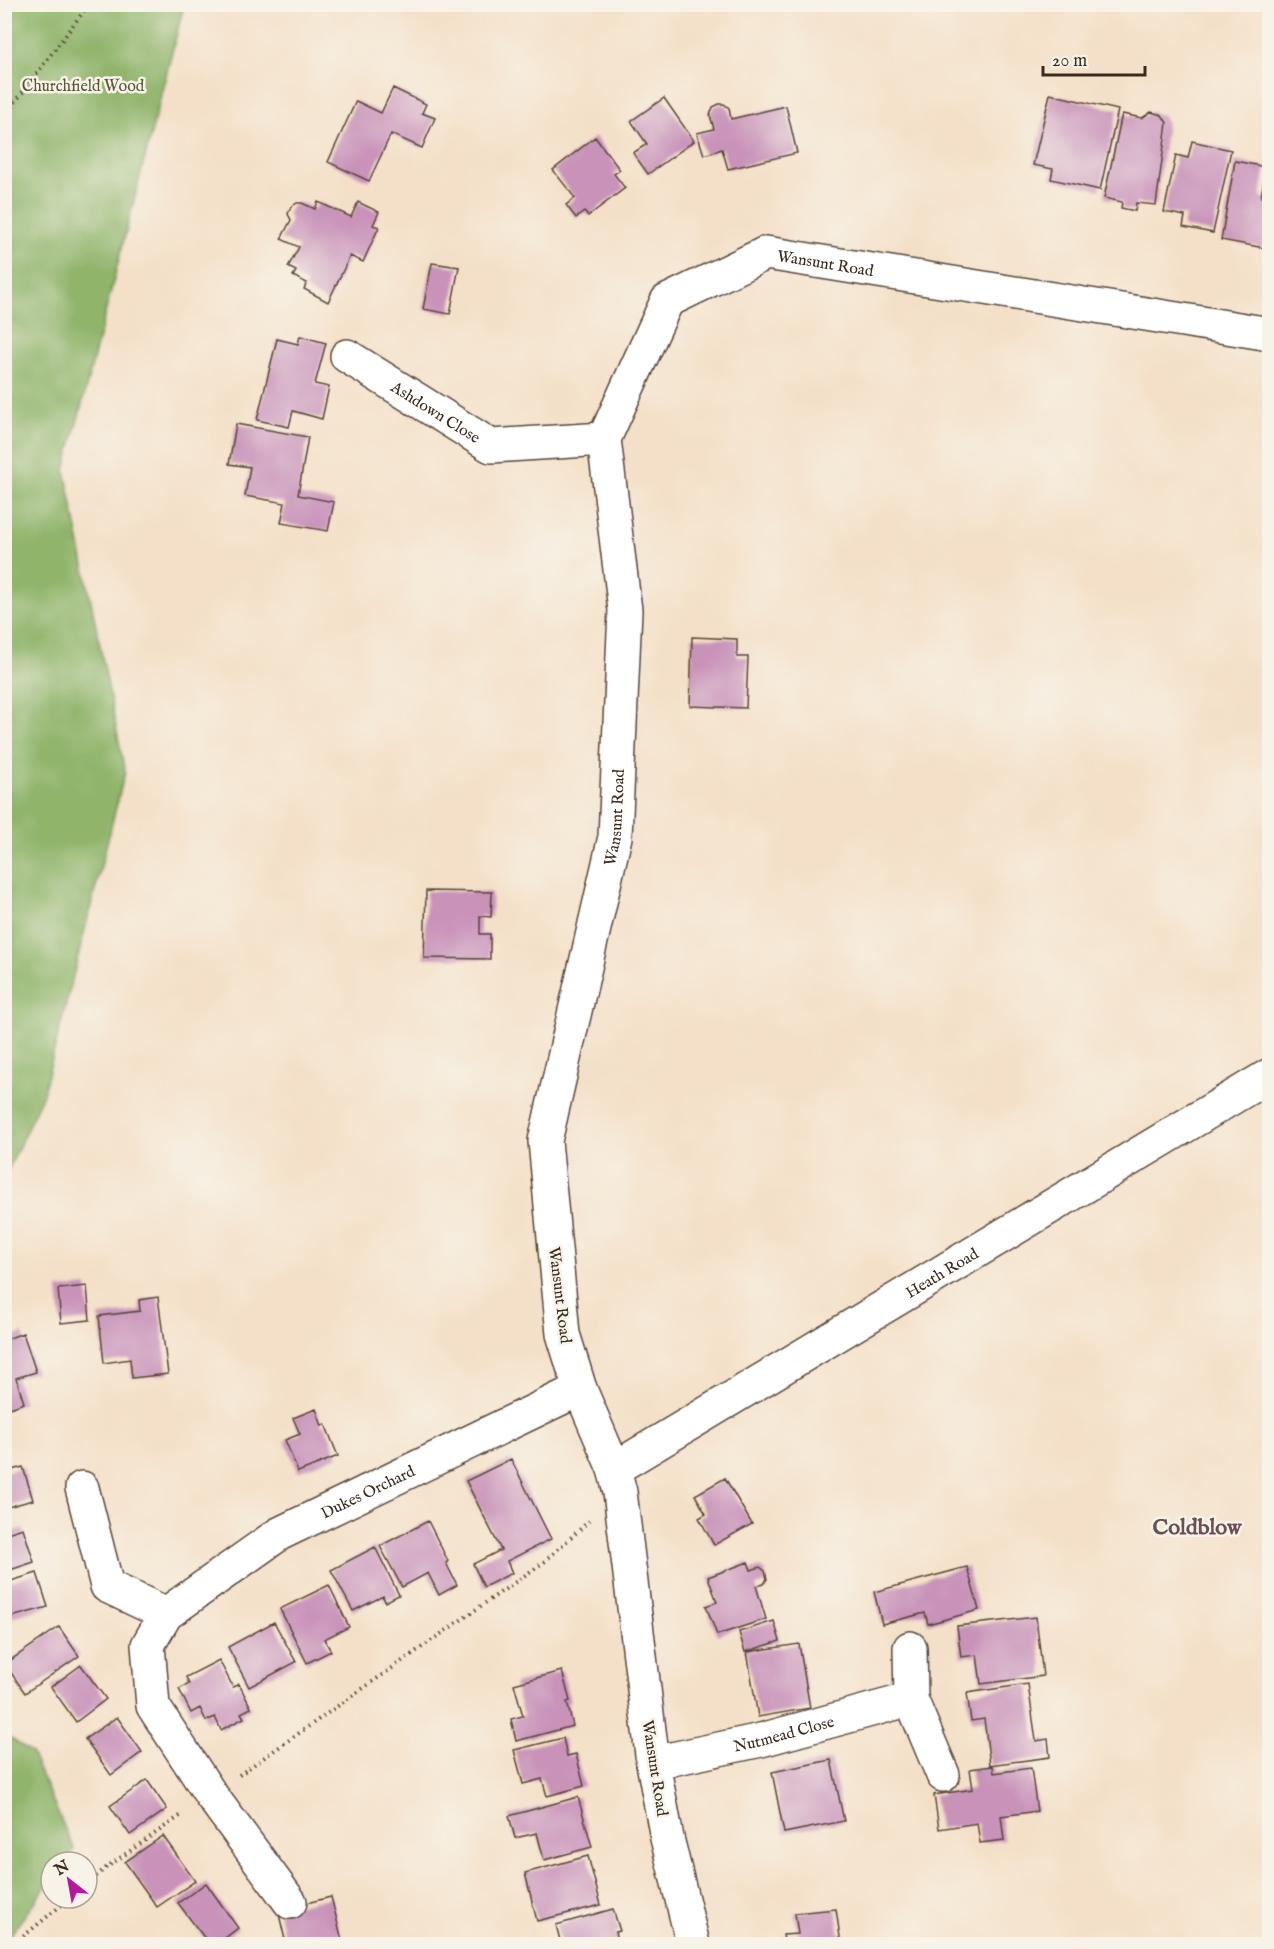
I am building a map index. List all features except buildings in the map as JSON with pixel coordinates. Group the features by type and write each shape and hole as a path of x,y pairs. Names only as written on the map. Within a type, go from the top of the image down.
{"street":[{"name":"Wansunt Road","path":"693,1944 667,1838 653,1763 617,1480 580,1389 563,1334 545,1141 615,837 625,610 604,439 667,301 766,253 1269,334"},
{"name":"Ashdown Close","path":"347,356 491,446 604,439"},
{"name":"Heath Road","path":"617,1480 1269,1075"},
{"name":"Dukes Orchard","path":"290,1902 211,1795 153,1706 148,1645 166,1614 279,1534 580,1389"},
{"path":"82,1488 107,1587 166,1614"},
{"path":"910,1648 911,1699 943,1775"},
{"name":"Nutmead Close","path":"653,1763 761,1740 911,1699"}],"path":[{"path":"4,117 89,4"},
{"path":"4,764 4,770"},
{"path":"249,1768 544,1562 617,1480"},
{"path":"99,1874 211,1795"},
{"path":"14,1944 55,1910"}],"green space":[{"name":"Churchfield Wood","path":"5,4 184,5 65,470 125,772 43,1094 5,1177"},
{"path":"5,1734 31,1753 74,1849 39,1850 39,1896 5,1942"}],"district":[{"name":"Coldblow","path":"1197,1526"}]}
